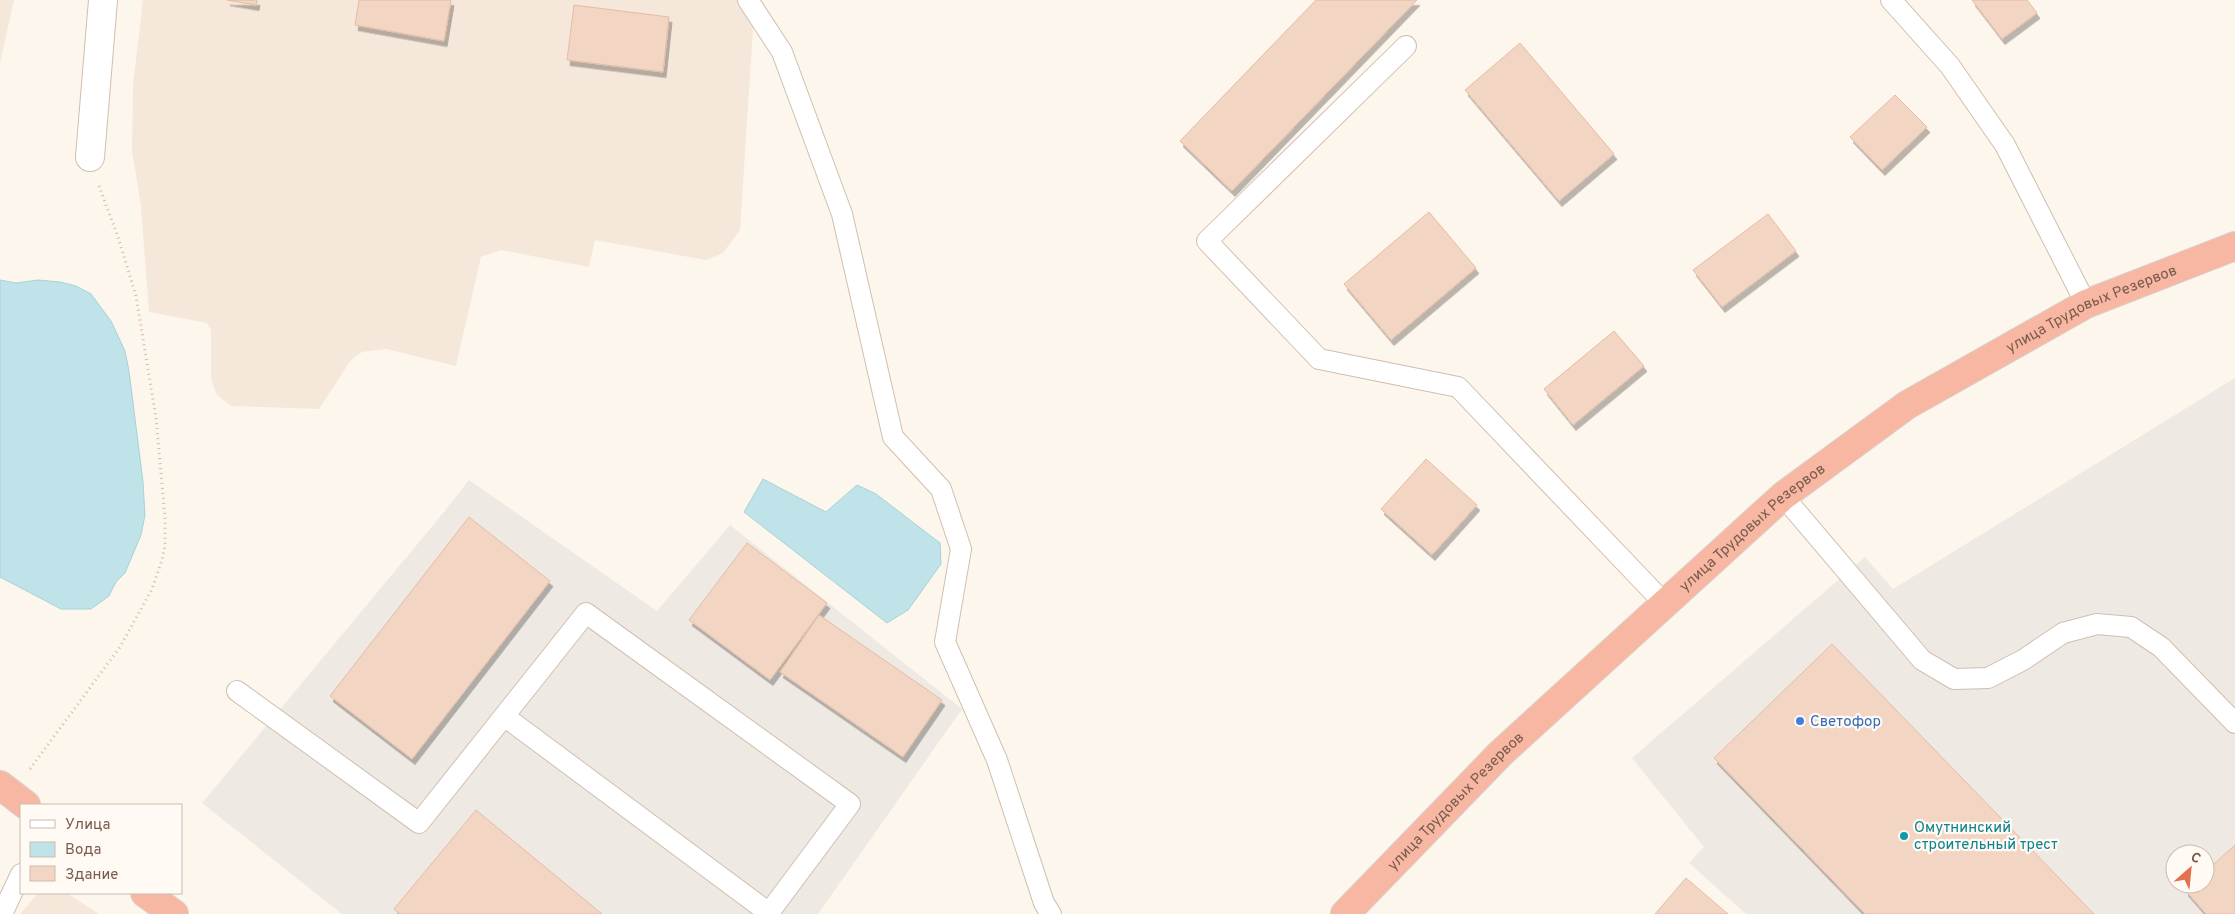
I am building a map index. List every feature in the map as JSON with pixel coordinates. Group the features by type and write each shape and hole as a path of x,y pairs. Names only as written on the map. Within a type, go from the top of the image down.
{"highway":[{"name":"улица Трудовых Резервов","path":"1345,914 1500,753 1783,496 1907,405 2086,304 2235,246"},
{"path":"146,894 174,914"}],"street":[{"path":"90,156 103,0"}],"lane":[{"path":"748,0 782,52 842,214 893,437 941,489 961,549 945,642 996,760 1044,903 1051,914"},
{"path":"1891,0 1950,66 2005,145 2086,304"},
{"path":"1406,46 1207,241 1319,359 1458,386 1664,603"},
{"path":"1783,496 1922,660 1954,679 1988,678 2023,660 2063,633 2097,624 2131,627 2162,647 2235,723"},
{"path":"237,691 419,823 504,716 586,613 850,804 769,913 504,716"},
{"path":"2,914 20,876"}],"path":[{"path":"13,795 120,647 152,589 162,560 164,545 165,517 156,418 136,296 118,237 94,173 90,156"}],"shaded area":[{"path":"0,0 14,0 0,63"},
{"path":"143,0 755,0 740,230 723,253 706,260 595,240 589,267 501,250 481,257 456,366 386,349 362,352 351,360 319,409 231,406 217,395 211,379 211,330 207,323 149,312 141,207 132,150 133,85"},
{"path":"2235,378 2235,914 1746,914 1689,863 1704,847 1632,758 1865,557 1893,589"},
{"path":"469,480 657,611 730,525 962,709 818,914 342,914 202,803"},
{"path":"37,894 69,894 99,914 20,914"}],"water":[{"path":"0,280 16,283 38,280 60,282 76,286 91,294 111,321 125,351 143,482 145,515 141,535 125,573 116,582 109,596 91,609 61,609 0,577"},
{"path":"763,479 826,512 857,485 876,494 940,543 941,564 908,610 887,623 744,512"}],"building":[{"path":"227,0 257,0 256,5"},
{"path":"359,0 451,0 444,41 355,25"},
{"path":"1316,0 1417,0 1232,191 1180,141"},
{"path":"1972,0 2027,0 2037,13 2002,39"},
{"path":"574,5 669,17 663,72 567,60"},
{"path":"1520,43 1614,154 1559,201 1465,90"},
{"path":"1895,95 1927,127 1882,170 1850,137"},
{"path":"1429,212 1476,268 1391,340 1344,284"},
{"path":"1768,214 1796,251 1722,307 1693,270"},
{"path":"1614,331 1644,366 1573,425 1544,389"},
{"path":"1426,459 1477,505 1432,555 1381,509"},
{"path":"469,517 550,581 412,759 330,696"},
{"path":"747,543 827,603 770,680 689,620"},
{"path":"819,615 942,700 903,757 780,672"},
{"name":"Омутнинский строительный трест","path":"1832,644 2094,914 1865,914 1714,758"},
{"path":"476,810 602,914 400,914 394,909"},
{"path":"2235,845 2235,914 2206,914 2188,894 2215,894 2215,863"},
{"path":"1686,878 1728,914 1655,914"}],"place":[{"name":"Светофор","path":"1800,721"},
{"name":"Омутнинский строительный трест","path":"1904,836"}]}
